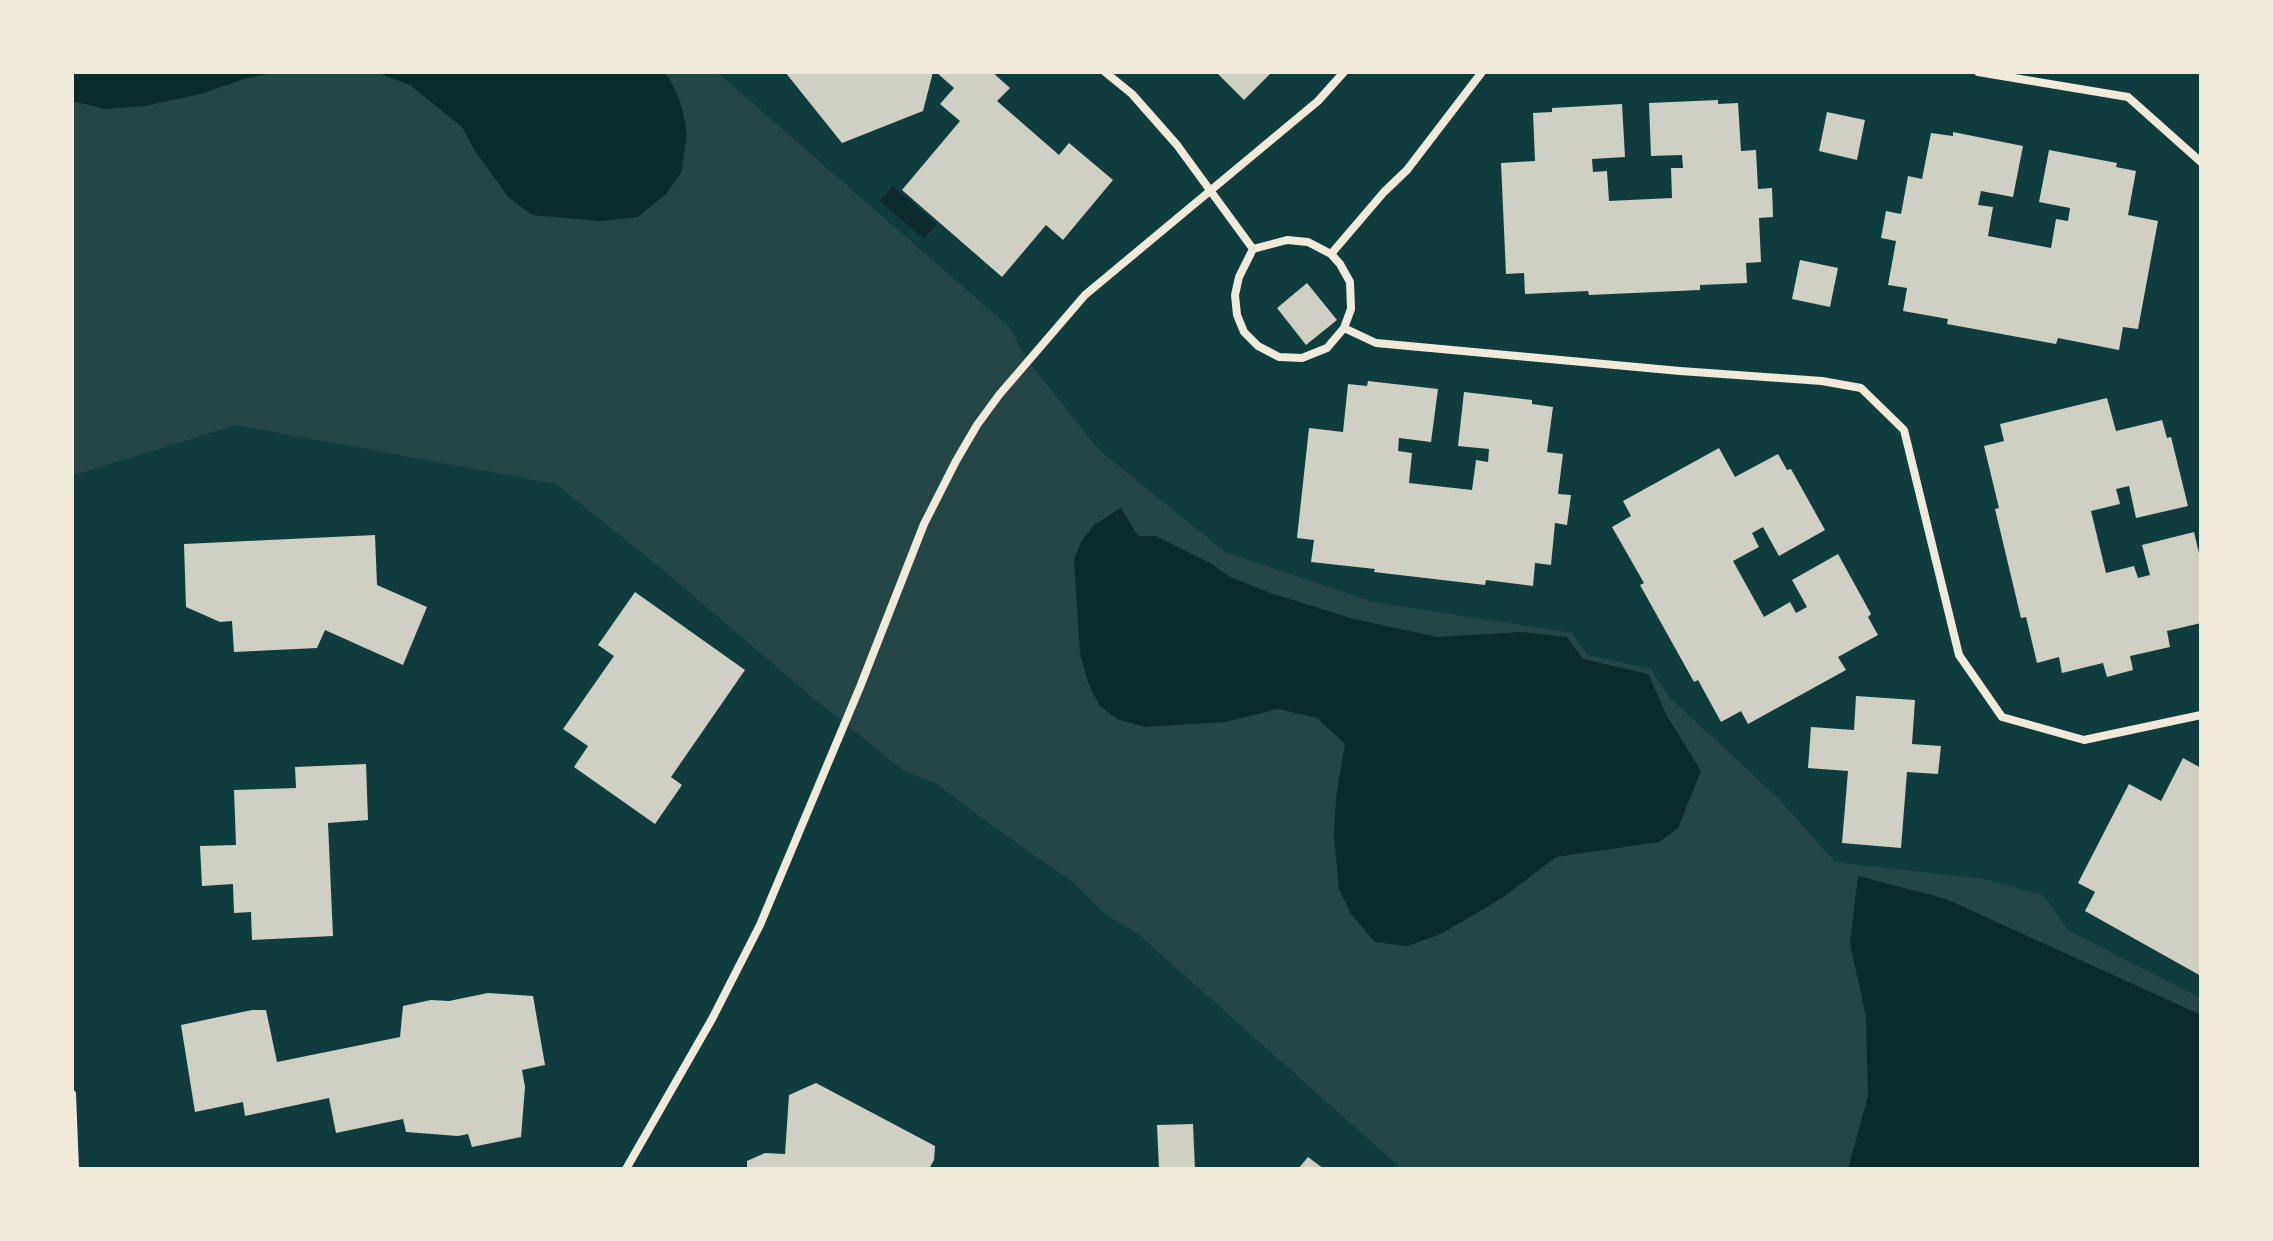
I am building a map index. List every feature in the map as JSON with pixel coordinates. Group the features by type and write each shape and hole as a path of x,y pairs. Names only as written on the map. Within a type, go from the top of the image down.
{"street":[{"path":"1105,72 1132,94 1177,145 1253,249"},
{"path":"626,1169 712,1019 760,925 860,687 924,524 977,425 1085,295 1318,101 1344,72"},
{"path":"1331,254 1407,170 1482,72"},
{"path":"1978,72 2128,97 2201,162"},
{"path":"1287,240 1308,242 1331,254 1350,282 1351,309 1344,328 1327,348 1302,358 1279,357 1258,346 1244,332 1237,315 1235,295 1239,277 1253,249 1287,240"},
{"path":"1344,328 1376,343 1822,381 1861,388 1904,430 1959,655 2002,717 2084,740 2201,715"},
{"path":"72,1094 75,1169"}],"shaded area":[{"path":"72,72 717,72 1009,327 1028,361 1099,450 1225,552 1373,602 1572,633 1587,655 1651,669 1670,698 1779,799 1835,862 1983,879 2043,895 2069,931 2201,998 2201,1169 1402,1169 1137,933 1105,914 1074,883 937,784 904,771 556,484 236,425 72,476"},
{"path":"72,72 276,72 145,106 105,109 72,101"},
{"path":"375,72 662,72 669,78 679,98 687,134 681,173 666,194 638,217 600,221 532,215 509,198 473,148 462,127 410,85"},
{"path":"893,186 937,224 924,239 880,201"},
{"path":"1121,508 1138,536 1156,536 1210,563 1230,577 1273,594 1354,619 1437,637 1521,632 1567,637 1583,659 1648,674 1667,716 1701,771 1678,828 1659,842 1556,857 1502,898 1441,934 1407,946 1375,942 1351,914 1339,889 1334,837 1336,798 1345,744 1317,718 1278,709 1225,722 1145,727 1117,719 1099,705 1088,683 1080,653 1074,560 1081,542 1094,525"},
{"path":"1858,876 1946,899 2201,1015 2201,1169 1848,1169 1868,1096 1866,1017 1850,943"}],"building":[{"path":"785,72 933,72 923,111 842,143"},
{"path":"936,72 992,72 1010,88 997,101 1059,155 1069,143 1113,180 1063,240 1046,225 1002,277 902,190 960,121 940,104 954,88"},
{"path":"1216,72 1272,72 1244,100"},
{"path":"1718,100 1718,104 1738,103 1741,151 1756,150 1758,189 1772,188 1773,217 1759,218 1761,262 1746,263 1747,283 1700,285 1700,290 1589,295 1588,291 1525,294 1524,273 1506,274 1501,163 1535,161 1533,113 1552,112 1552,108 1622,104 1625,157 1592,159 1593,172 1607,171 1609,201 1672,198 1671,168 1683,168 1682,155 1651,156 1649,103"},
{"path":"1827,112 1865,120 1857,160 1819,151"},
{"path":"1953,132 2023,146 2013,197 1981,191 1978,205 1993,207 1988,236 2051,248 2056,219 2068,221 2070,208 2039,202 2049,150 2117,163 2116,167 2136,171 2128,215 2158,221 2138,329 2123,327 2119,350 2058,338 2056,344 1947,324 1948,319 1903,311 1907,288 1888,285 1896,241 1881,238 1886,211 1901,214 1908,176 1922,179 1931,133 1953,136"},
{"path":"1800,260 1838,268 1830,307 1792,299"},
{"path":"1307,283 1337,320 1306,345 1277,308"},
{"path":"1368,381 1438,389 1431,442 1399,438 1398,451 1412,453 1409,483 1472,490 1476,460 1488,462 1489,449 1458,446 1464,392 1532,400 1532,404 1553,407 1547,452 1563,454 1558,494 1571,495 1567,525 1555,523 1551,565 1535,563 1533,586 1486,580 1485,585 1311,562 1314,540 1297,538 1309,428 1343,432 1348,384 1367,386"},
{"path":"2107,398 2116,431 2162,420 2167,438 2171,437 2188,506 2136,518 2129,486 2116,489 2120,504 2091,511 2106,573 2134,566 2138,578 2150,575 2142,545 2194,532 2201,562 2201,623 2167,631 2170,647 2130,656 2133,670 2107,677 2103,663 2062,673 2059,657 2037,663 2026,617 2021,618 1995,509 1999,508 1984,446 2004,441 2000,424"},
{"path":"1719,448 1735,477 1778,454 1787,470 1791,469 1825,530 1779,556 1763,527 1752,533 1759,547 1733,561 1764,617 1790,602 1796,613 1807,607 1792,580 1838,554 1871,614 1868,617 1878,635 1838,657 1846,670 1748,724 1741,711 1721,722 1698,680 1694,682 1612,527 1631,516 1623,501"},
{"path":"375,535 377,585 427,607 403,665 325,630 317,648 234,652 232,621 220,622 186,607 184,544"},
{"path":"635,592 745,670 671,777 682,785 655,824 574,767 588,746 563,729 614,656 598,645"},
{"path":"1856,696 1915,700 1912,744 1941,746 1938,774 1907,772 1901,848 1842,843 1848,771 1808,768 1811,727 1854,730"},
{"path":"2183,758 2201,768 2201,976 2085,911 2095,892 2078,883 2129,784 2161,801"},
{"path":"366,764 368,820 328,823 333,936 252,940 251,912 234,913 233,884 202,886 200,846 236,845 234,790 296,788 295,767"},
{"path":"488,993 533,996 545,1065 522,1070 525,1087 521,1137 472,1147 468,1134 406,1132 403,1119 336,1133 329,1098 245,1116 243,1102 195,1112 181,1025 252,1010 266,1010 277,1062 400,1037 403,1006"},
{"path":"816,1083 935,1146 934,1160 929,1169 747,1169 747,1161 765,1153 785,1154 789,1095"},
{"path":"1193,1124 1195,1169 1159,1169 1157,1125"},
{"path":"1308,1157 1324,1169 1298,1169"}]}
